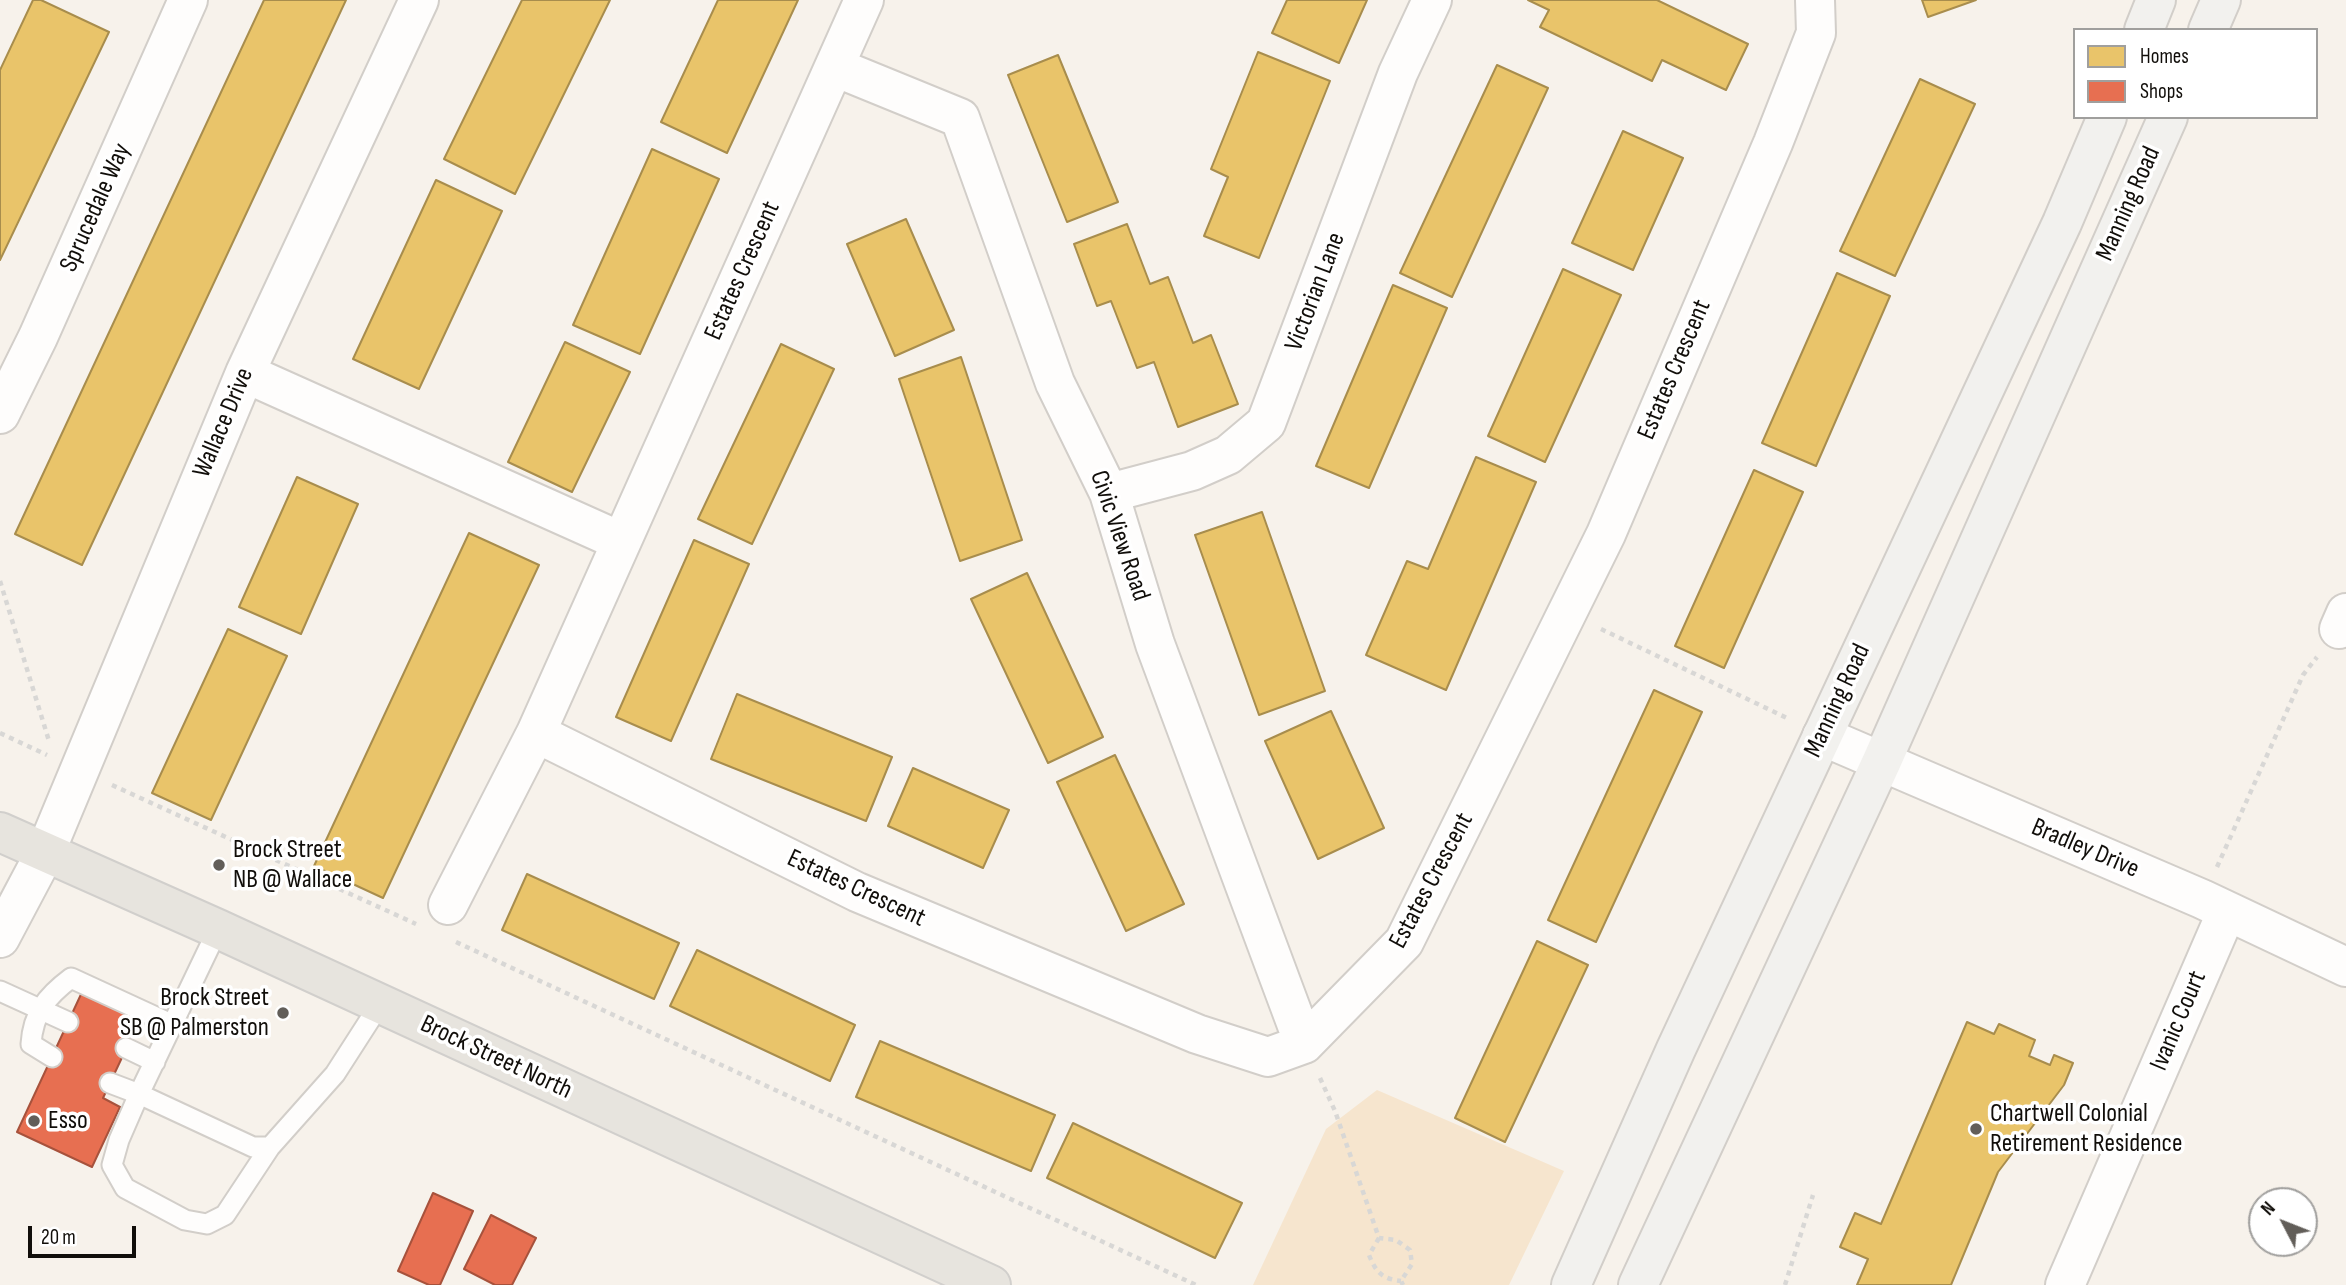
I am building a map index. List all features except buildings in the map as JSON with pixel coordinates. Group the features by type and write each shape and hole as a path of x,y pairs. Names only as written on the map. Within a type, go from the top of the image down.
{"main road":[{"path":"2145,28 2157,0"},
{"path":"2209,28 2221,0"},
{"name":"Manning Road","path":"1571,1285 1822,736 2056,235 2106,119"},
{"name":"Manning Road","path":"1638,1285 1881,762 2167,119"},
{"name":"Brock Street North","path":"0,832 218,929 991,1285"}],"street":[{"name":"Sprucedale Way","path":"0,414 38,337 188,0"},
{"name":"Wallace Drive","path":"0,938 45,853 245,373 419,0"},
{"name":"Estates Crescent","path":"440,924 536,733 864,0"},
{"name":"Victorian Lane","path":"1110,493 1204,465 1228,455 1266,423 1398,74 1432,0"},
{"name":"Estates Crescent","path":"536,733 857,892 1197,1034 1268,1057 1304,1044 1405,942 1606,534 1773,143 1816,33 1815,0"},
{"name":"Civic View Road","path":"835,67 960,118 1055,383 1110,493 1155,644 1304,1044"},
{"path":"245,373 620,541"},
{"name":"Bradley Drive","path":"1822,736 2215,905 2346,967"},
{"name":"Ivanic Court","path":"2065,1285 2215,905"}],"lane":[{"path":"218,929 139,1094 119,1140 112,1166 124,1188 185,1220 207,1224 225,1215 270,1147 335,1074 380,1004"},
{"path":"52,1057 31,1044 39,1008 71,978 173,1025"},
{"path":"0,991 68,1022"},
{"path":"126,1048 155,1062"},
{"path":"110,1083 253,1147 270,1147"}],"path":[{"path":"0,581 49,739 50,756 0,733"},
{"path":"1566,612 1822,736"},
{"path":"2215,905 2303,675 2343,621"},
{"path":"78,769 440,924 1196,1285"},
{"path":"1304,1044 1335,1111 1379,1238 1369,1255 1374,1269 1386,1279 1402,1283 1412,1264 1410,1250 1396,1240 1379,1238"},
{"path":"1785,1285 1813,1195"}],"shaded area":[{"path":"1377,1090 1564,1171 1509,1285 1253,1285 1326,1129"}],"place":[{"name":"Brock Street NB @ Wallace","path":"219,865"},
{"name":"Brock Street SB @ Palmerston","path":"283,1013"},
{"name":"Esso","path":"34,1121"},
{"name":"Chartwell Colonial Retirement Residence","path":"1976,1129"}]}
